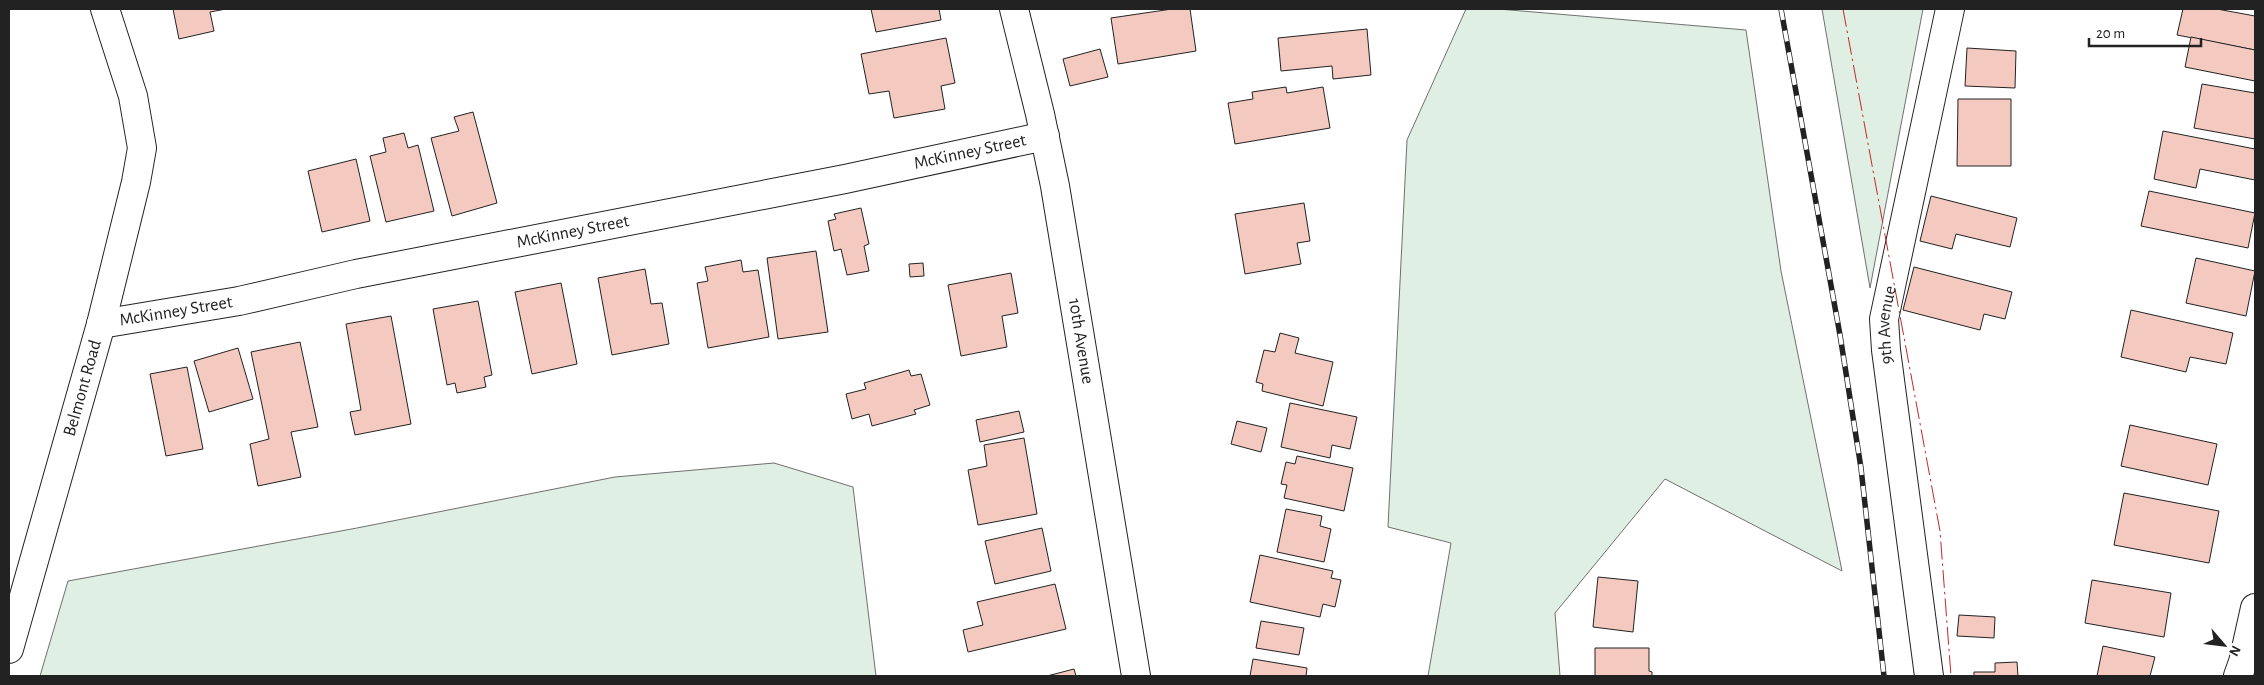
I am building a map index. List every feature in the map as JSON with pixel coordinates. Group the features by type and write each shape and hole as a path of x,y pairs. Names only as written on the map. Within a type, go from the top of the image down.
{"street":[{"name":"Belmont Road","path":"9,650 101,324 136,182 142,148 133,96 105,9"},
{"name":"10th Avenue","path":"1014,9 1045,136 1064,233 1136,676"},
{"name":"9th Avenue","path":"1928,676 1884,319 1950,9"},
{"name":"McKinney Street","path":"101,324 239,301 365,272 837,180 1045,136"},
{"path":"2246,666 2255,608"}],"green space":[{"path":"1466,9 1498,9 1746,30 1781,271 1842,571 1665,479 1555,613 1560,676 1428,676 1451,543 1388,527 1407,140"},
{"path":"1822,9 1923,9 1870,288"},
{"path":"774,463 853,487 876,676 40,676 68,581 357,528 615,477"}],"building":[{"path":"173,9 226,9 210,12 214,31 179,39"},
{"path":"871,9 939,9 941,20 876,32"},
{"path":"1172,9 1190,9 1196,51 1118,64 1111,18"},
{"path":"2183,9 2217,9 2255,16 2255,50 2177,35"},
{"path":"1367,29 1371,75 1333,79 1332,66 1281,71 1278,38"},
{"path":"2191,37 2255,50 2255,81 2185,67"},
{"path":"946,38 955,83 941,86 945,109 894,118 889,91 869,94 861,54"},
{"path":"1967,48 2016,51 2015,88 1965,86"},
{"path":"1100,49 1108,77 1070,86 1063,59"},
{"path":"2202,84 2255,93 2255,139 2194,128"},
{"path":"1286,87 1287,93 1323,87 1330,128 1235,144 1228,103 1253,99 1252,92"},
{"path":"1958,99 2011,99 2011,166 1957,166"},
{"path":"473,112 497,203 452,216 431,138 459,131 454,117"},
{"path":"2163,131 2255,149 2255,180 2200,169 2196,188 2154,179"},
{"path":"404,133 408,148 418,145 434,211 386,222 370,156 386,152 383,138"},
{"path":"356,159 370,221 322,232 308,171"},
{"path":"2149,191 2255,213 2248,248 2141,226"},
{"path":"1931,196 2017,218 2010,247 1956,234 1952,249 1920,241"},
{"path":"1304,203 1310,241 1297,243 1301,264 1245,274 1235,214"},
{"path":"861,208 869,244 864,246 869,271 847,275 841,249 834,251 828,221 836,219 834,214"},
{"path":"816,251 828,332 778,339 767,258"},
{"path":"2196,258 2255,271 2246,316 2186,303"},
{"path":"741,260 743,272 758,270 769,337 708,348 697,283 708,281 705,267"},
{"path":"923,263 924,276 910,277 909,264"},
{"path":"1914,267 2012,292 2005,319 1984,314 1980,330 1903,310"},
{"path":"645,269 651,304 662,303 669,344 612,355 598,278"},
{"path":"1011,273 1018,313 1002,316 1007,347 961,356 948,285"},
{"path":"561,283 577,364 532,374 515,292"},
{"path":"478,301 492,375 484,377 486,387 457,393 455,383 447,385 433,309"},
{"path":"2131,310 2233,333 2226,364 2190,357 2186,372 2121,357"},
{"path":"391,316 411,424 355,435 350,412 361,410 346,324"},
{"path":"1280,333 1299,338 1295,353 1333,362 1323,406 1262,391 1263,384 1256,382 1264,350 1275,352"},
{"path":"300,342 318,427 291,432 301,477 258,486 250,444 269,439 251,352"},
{"path":"238,348 253,399 209,412 194,361"},
{"path":"187,367 203,449 166,456 150,374"},
{"path":"909,370 911,376 921,374 930,405 914,410 916,414 872,426 869,414 852,419 846,394 866,389 864,383"},
{"path":"1290,403 1357,417 1350,449 1332,445 1330,458 1281,447"},
{"path":"1019,411 1024,432 980,442 976,420"},
{"path":"1237,421 1267,428 1261,452 1231,444"},
{"path":"2130,425 2217,444 2208,485 2121,466"},
{"path":"1024,438 1037,514 978,525 968,470 987,466 984,445"},
{"path":"1297,456 1353,468 1344,511 1284,498 1287,485 1281,484 1286,462 1295,464"},
{"path":"2124,493 2219,511 2209,563 2114,545"},
{"path":"1286,509 1322,516 1320,526 1331,529 1324,562 1277,552"},
{"path":"1042,528 1051,571 995,584 985,541"},
{"path":"1260,555 1333,571 1331,578 1341,580 1335,607 1323,604 1320,617 1250,602"},
{"path":"1598,577 1638,581 1633,632 1593,627"},
{"path":"2092,580 2171,593 2164,637 2085,623"},
{"path":"1055,584 1066,629 968,652 963,630 983,625 977,602"},
{"path":"1959,615 1995,617 1994,638 1957,636"},
{"path":"1261,621 1304,628 1299,655 1256,648"},
{"path":"2103,646 2155,657 2150,676 2097,676"},
{"path":"1595,648 1649,648 1649,671 1652,672 1652,676 1595,676"},
{"path":"1253,659 1307,668 1306,676 1250,676"},
{"path":"2017,662 2018,676 1974,676 1974,672 1995,672 1995,663"},
{"path":"1074,669 1076,676 1047,676"}],"railway":[{"path":"1781,9 1840,335 1861,468 1884,676"}],"power":[{"path":"1843,9 1940,531 1951,676"}]}
